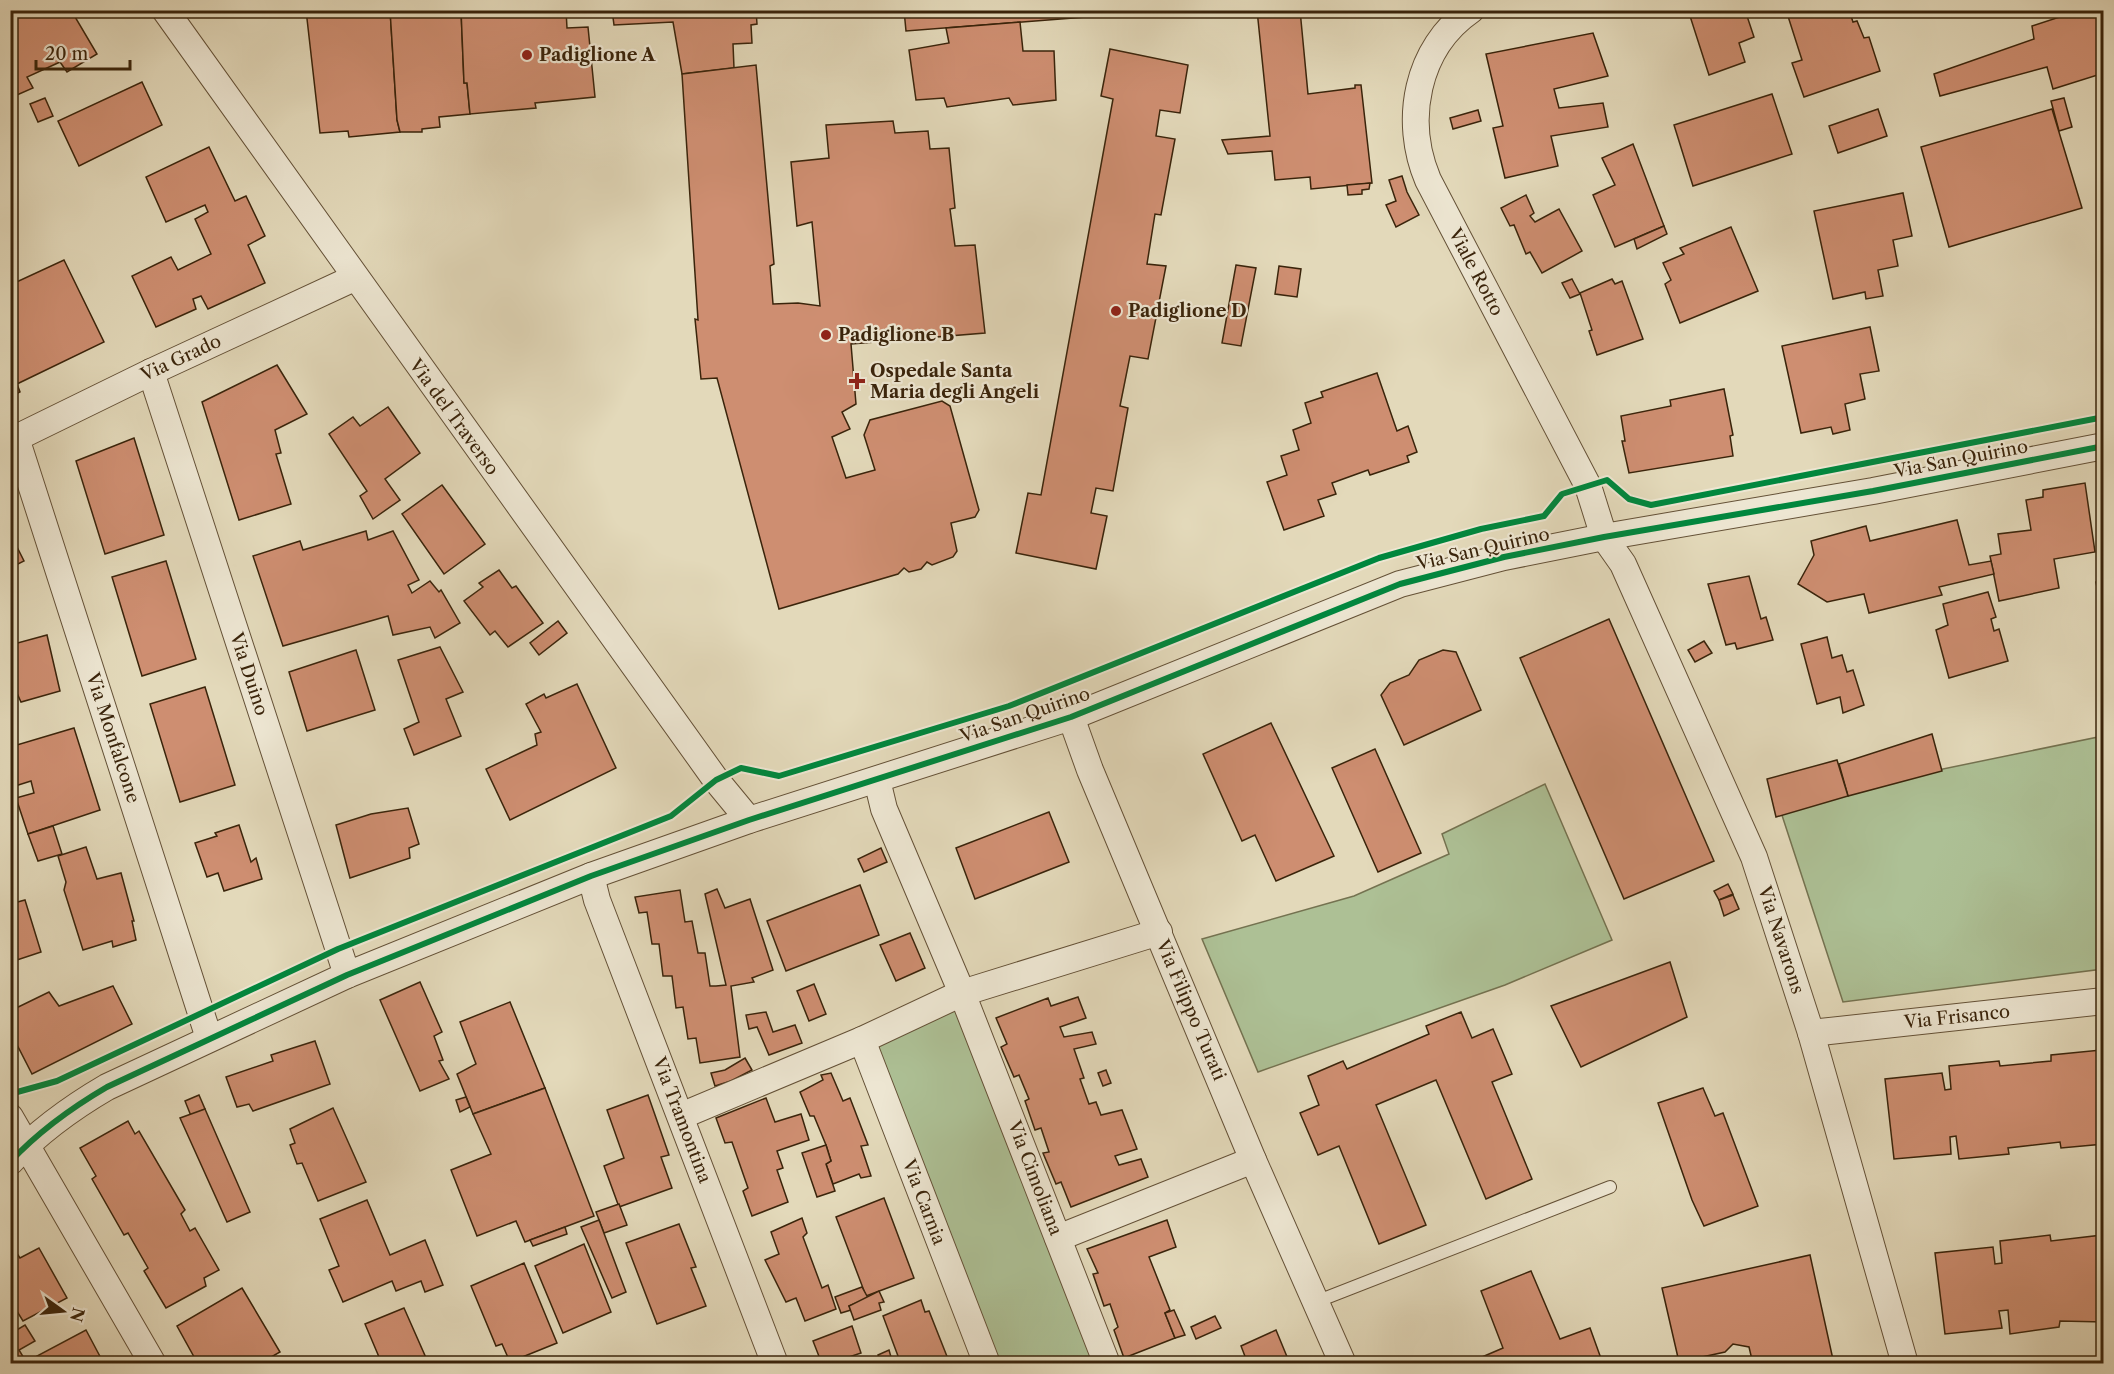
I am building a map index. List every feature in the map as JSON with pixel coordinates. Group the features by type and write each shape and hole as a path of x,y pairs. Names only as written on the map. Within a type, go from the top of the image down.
{"street":[{"name":"Via del Traverso","path":"165,10 354,278 716,780 749,820"},
{"name":"Viale Rotto","path":"1471,10 1458,20 1442,39 1422,77 1416,101 1414,132 1418,156 1428,180 1588,486 1604,537"},
{"name":"Via Grado","path":"13,439 354,278"},
{"name":"Via Duino","path":"151,372 347,975"},
{"name":"Via Monfalcone","path":"13,439 209,1038"},
{"name":"Via San Quirino","path":"18,1153 69,1109 107,1087 347,975 591,876 749,820 1071,717 1400,584 1504,557 1604,537 1873,491 2103,446"},
{"name":"Via Navarons","path":"1604,537 1623,564 1754,857 1811,1033 1905,1364"},
{"name":"Via Filippo Turati","path":"1071,717 1090,770 1253,1160 1318,1301 1343,1364"},
{"name":"Via Cimoliana","path":"877,780 884,809 962,993 1107,1364"},
{"name":"Via Tramontina","path":"591,876 597,900 775,1364"},
{"path":"681,1116 862,1040 962,993 1159,932"},
{"name":"Via Frisanco","path":"1811,1033 2103,1001"},
{"name":"Via Carnia","path":"862,1040 987,1364"},
{"path":"10,1118 18,1153 153,1364"},
{"path":"1058,1238 1253,1160"}],"lane":[{"path":"1318,1301 1610,1187"}],"green space":[{"path":"2103,736 2103,969 1843,1002 1778,803"},
{"path":"1545,784 1612,940 1505,985 1258,1072 1202,939 1354,896 1449,854 1442,834"},
{"path":"962,993 1107,1363 987,1363 862,1040"}],"building":[{"path":"24,10 71,10 97,54 67,72 60,62 27,77 33,88 10,98 10,17"},
{"path":"306,10 390,10 397,120 400,132 349,137 348,131 320,133"},
{"path":"390,10 461,10 464,83 467,83 470,114 439,117 440,127 422,129 422,132 400,132 397,120"},
{"name":"Padiglione A","path":"461,10 566,10 567,28 588,27 595,97 535,103 536,108 470,114 467,83 464,83"},
{"name":"Padiglione A","path":"612,10 756,10 757,24 751,25 752,43 733,44 734,68 682,74 673,22 614,25"},
{"path":"904,10 1124,10 1124,14 906,31"},
{"path":"1257,10 1300,10 1308,94 1355,88 1355,85 1361,85 1372,183 1311,189 1310,177 1275,180 1272,151 1228,154 1222,140 1270,136"},
{"path":"1696,10 1745,10 1754,37 1739,43 1745,62 1709,75 1689,13"},
{"path":"1786,10 1849,10 1853,22 1857,21 1864,38 1869,37 1880,71 1804,97 1792,63 1802,60"},
{"path":"2081,10 2104,10 2104,73 2053,89 2047,67 1940,96 1934,74 2034,39 2032,26"},
{"path":"1020,22 1023,51 1054,51 1056,100 1013,105 1009,98 947,107 944,98 916,100 909,50 949,43 946,28"},
{"path":"1593,33 1608,76 1554,89 1559,108 1603,103 1608,127 1551,136 1558,166 1505,178 1493,128 1503,126 1486,54"},
{"name":"Padiglione D","path":"1110,49 1188,65 1180,113 1160,110 1156,136 1175,139 1161,215 1155,214 1147,264 1166,266 1148,359 1130,356 1120,406 1128,408 1113,491 1096,488 1091,513 1107,516 1096,569 1016,553 1028,493 1041,495 1113,99 1101,96"},
{"name":"Padiglione B","path":"756,65 774,264 770,266 773,304 798,303 820,306 812,222 797,226 791,162 829,158 826,125 893,121 895,133 928,131 930,149 949,148 955,208 950,209 955,246 975,245 985,333 851,344 856,404 842,412 850,429 832,437 846,478 875,470 864,435 870,420 942,401 950,406 979,510 975,517 951,523 957,551 953,557 932,565 927,562 921,569 909,572 904,568 898,574 779,609 717,378 701,379 695,319 698,320 682,74"},
{"path":"142,82 162,125 79,166 58,121"},
{"path":"1772,94 1792,154 1693,186 1674,125"},
{"path":"45,98 53,116 38,122 30,104"},
{"path":"2064,98 2072,127 2059,131 2051,101"},
{"path":"1878,109 1887,136 1838,153 1829,126"},
{"path":"2052,109 2082,208 1949,247 1921,147"},
{"path":"1478,110 1481,121 1453,129 1450,118"},
{"path":"1633,144 1664,226 1615,247 1593,195 1615,185 1602,158"},
{"path":"209,147 235,201 246,196 265,236 248,245 265,283 208,309 201,296 193,299 196,309 156,327 132,276 171,257 178,270 211,254 195,219 208,212 205,205 166,222 146,177"},
{"path":"1402,176 1407,192 1419,215 1396,227 1386,205 1396,201 1389,180"},
{"path":"1370,183 1369,189 1362,190 1362,194 1348,195 1347,185"},
{"path":"1903,193 1912,236 1893,240 1898,266 1878,270 1883,296 1866,299 1865,292 1833,299 1814,211"},
{"path":"1526,195 1534,213 1530,216 1535,222 1559,209 1582,251 1542,273 1530,252 1526,254 1514,225 1510,226 1501,208"},
{"path":"1664,226 1667,234 1637,249 1634,239"},
{"path":"1731,227 1758,291 1680,323 1665,284 1671,280 1663,263 1684,254 1680,248"},
{"path":"64,260 104,342 17,384 20,392 10,397 10,285"},
{"path":"1236,265 1256,268 1241,346 1222,343"},
{"path":"1279,266 1301,269 1297,297 1275,294"},
{"path":"1572,279 1580,294 1570,298 1562,283"},
{"path":"1612,279 1615,284 1622,281 1643,339 1597,355 1580,293"},
{"path":"1870,327 1879,371 1860,374 1865,399 1845,404 1850,430 1833,434 1831,427 1801,433 1782,346"},
{"path":"277,365 307,414 275,430 281,453 276,454 291,504 239,520 202,402"},
{"path":"1377,373 1397,431 1408,426 1417,452 1407,456 1409,462 1370,475 1368,470 1332,483 1336,494 1318,500 1324,516 1284,530 1267,482 1287,475 1281,456 1299,450 1293,430 1311,423 1305,403 1323,397 1321,392"},
{"path":"1724,389 1733,435 1730,436 1733,456 1629,473 1622,441 1625,441 1621,416 1671,406 1670,400"},
{"path":"388,407 420,453 385,479 400,500 373,519 360,496 367,491 329,434 353,417 360,426"},
{"path":"134,438 164,535 105,554 76,461"},
{"path":"2085,483 2095,552 2054,559 2059,588 1999,601 1990,556 2001,554 1998,534 2031,530 2026,500 2043,497 2043,490"},
{"path":"442,485 485,544 444,574 402,514"},
{"path":"1957,520 1969,565 1991,561 1994,574 1939,587 1942,595 1869,613 1864,594 1827,602 1798,584 1814,555 1811,541 1866,526 1870,541"},
{"path":"366,531 368,540 393,531 419,580 408,585 412,593 430,581 439,592 441,590 460,623 435,638 430,627 393,635 388,616 283,646 253,556 300,541 303,550"},
{"path":"10,533 24,561 10,568"},
{"path":"166,561 196,659 142,676 112,577"},
{"path":"499,570 512,588 516,586 543,623 508,647 495,631 490,635 464,601 483,587 479,583"},
{"path":"1749,576 1761,619 1766,617 1773,640 1737,649 1735,643 1726,645 1708,584"},
{"path":"2104,580 2104,623 2096,582"},
{"path":"1988,592 1996,617 1991,619 1994,631 1999,629 2008,661 1949,678 1936,630 1948,625 1943,604"},
{"path":"1609,619 1714,861 1624,899 1520,658"},
{"path":"558,621 567,633 539,655 530,643"},
{"path":"47,635 60,691 21,702 16,691 10,693 10,645"},
{"path":"1827,637 1832,658 1842,655 1847,672 1853,670 1864,705 1843,713 1840,697 1817,704 1801,644"},
{"path":"1704,641 1712,653 1695,662 1688,650"},
{"path":"440,647 463,692 446,699 461,736 414,755 404,729 419,722 398,660"},
{"path":"356,650 375,710 307,731 289,672"},
{"path":"1443,650 1456,652 1481,710 1404,745 1381,695 1390,683 1409,675 1419,660"},
{"path":"577,684 616,768 510,820 486,769 537,745 535,734 541,732 526,704 544,694 546,698"},
{"path":"205,687 235,785 180,802 150,704"},
{"path":"1271,723 1334,856 1276,881 1255,835 1242,841 1203,754"},
{"path":"74,728 100,810 28,834 16,798 34,793 31,781 12,787 10,747"},
{"path":"1932,734 1942,771 1848,796 1839,764"},
{"path":"1375,749 1421,853 1378,872 1332,768"},
{"path":"1837,760 1848,796 1776,817 1767,779"},
{"path":"408,808 419,844 409,848 410,858 350,878 336,825 371,814"},
{"path":"1049,812 1069,862 975,899 956,848"},
{"path":"239,825 251,862 256,858 262,879 224,891 218,873 207,877 195,843 217,836 215,833"},
{"path":"53,826 62,854 38,861 28,834"},
{"path":"86,847 97,879 121,873 134,921 132,921 136,940 113,947 112,941 83,950 64,890 66,882 58,856"},
{"path":"881,848 887,862 864,872 858,859"},
{"path":"1728,884 1733,894 1719,900 1714,891"},
{"path":"860,885 879,935 786,971 767,921"},
{"path":"717,889 725,908 750,899 773,970 752,978 754,982 731,986 740,1057 700,1063 696,1038 688,1039 683,1007 676,1008 672,976 663,976 659,944 652,944 647,912 639,913 635,897 680,890 685,922 692,921 698,953 705,953 710,986 716,986 726,985 705,894"},
{"path":"1733,895 1739,909 1724,916 1719,900"},
{"path":"25,900 41,952 17,960 16,951 10,953 10,904"},
{"path":"910,933 925,968 896,981 880,945"},
{"path":"1670,962 1687,1017 1581,1067 1551,1006"},
{"path":"420,982 442,1032 434,1036 443,1060 439,1061 449,1079 420,1091 380,1000"},
{"path":"814,984 826,1014 809,1021 797,991"},
{"path":"113,986 132,1024 32,1074 10,1031 10,1011 49,992 59,1006"},
{"path":"1078,997 1086,1018 1060,1027 1064,1037 1092,1032 1096,1044 1074,1049 1084,1078 1080,1079 1089,1104 1096,1102 1101,1115 1122,1110 1137,1149 1115,1156 1119,1165 1141,1159 1148,1177 1071,1207 1061,1182 1056,1184 1043,1153 1049,1152 1041,1128 1035,1130 1025,1101 1029,1099 1019,1075 1014,1077 1001,1047 1007,1044 996,1018 1048,998 1051,1006"},
{"path":"510,1002 545,1088 473,1114 457,1074 476,1064 460,1022"},
{"path":"766,1012 773,1032 795,1025 802,1043 769,1055 757,1027 749,1029 746,1015"},
{"path":"1461,1012 1472,1038 1493,1029 1512,1074 1492,1082 1532,1179 1486,1199 1436,1080 1376,1105 1426,1225 1379,1244 1339,1146 1318,1155 1300,1113 1319,1105 1308,1076 1343,1061 1347,1069 1429,1034 1426,1026"},
{"path":"315,1041 330,1084 253,1111 249,1104 237,1107 226,1077 273,1061 271,1055"},
{"path":"2101,1050 2104,1070 2104,1144 2061,1148 2060,1142 2008,1148 2009,1154 1959,1159 1956,1136 1950,1137 1951,1154 1894,1159 1885,1079 1942,1073 1945,1090 1951,1089 1949,1066 1999,1061 2000,1066 2051,1061 2051,1055"},
{"path":"745,1058 752,1070 715,1086 711,1073 725,1070"},
{"path":"1106,1070 1111,1083 1103,1086 1098,1073"},
{"path":"831,1073 843,1101 850,1098 868,1145 861,1146 871,1176 861,1178 859,1174 833,1184 826,1164 831,1161 826,1145 814,1116 810,1116 800,1092 823,1080 821,1075"},
{"path":"545,1088 594,1216 525,1242 516,1221 477,1236 451,1170 491,1154 473,1114"},
{"path":"1703,1088 1715,1116 1723,1113 1758,1206 1704,1226 1692,1200 1658,1103"},
{"path":"199,1095 205,1109 191,1116 185,1101"},
{"path":"648,1095 669,1155 661,1157 672,1188 619,1207 604,1166 624,1158 607,1110"},
{"path":"466,1097 470,1107 460,1112 456,1100"},
{"path":"766,1098 775,1122 801,1114 809,1140 777,1151 783,1168 777,1170 788,1202 752,1216 743,1191 748,1188 732,1142 725,1143 716,1118"},
{"path":"333,1108 366,1182 318,1201 302,1163 297,1164 290,1145 295,1143 290,1129"},
{"path":"205,1109 250,1212 227,1222 180,1118"},
{"path":"128,1121 135,1134 139,1131 185,1210 181,1214 190,1231 195,1228 219,1270 204,1278 206,1286 166,1308 144,1271 148,1268 128,1233 124,1235 92,1179 96,1176 80,1148"},
{"path":"826,1145 831,1161 826,1164 835,1191 817,1197 802,1153"},
{"path":"884,1198 914,1278 866,1296 836,1217"},
{"path":"367,1200 390,1255 425,1240 443,1285 425,1292 421,1281 396,1291 392,1281 343,1302 329,1270 339,1266 320,1219"},
{"path":"619,1204 627,1225 604,1233 596,1212"},
{"path":"802,1218 807,1233 803,1237 822,1288 828,1285 836,1309 805,1321 796,1298 786,1302 765,1260 779,1254 771,1232"},
{"path":"599,1220 626,1292 612,1298 581,1227"},
{"path":"1167,1220 1176,1247 1149,1257 1170,1310 1165,1313 1175,1338 1124,1358 1114,1330 1118,1327 1110,1304 1104,1306 1093,1274 1098,1273 1087,1249"},
{"path":"679,1224 696,1267 691,1268 706,1306 657,1324 626,1243"},
{"path":"565,1227 567,1234 533,1246 530,1240"},
{"path":"2102,1229 2104,1322 2060,1321 2059,1327 2010,1334 2008,1310 1999,1311 2002,1328 1945,1334 1935,1253 1993,1247 1995,1264 2002,1263 2000,1241 2050,1235 2051,1241 2102,1235"},
{"path":"584,1244 611,1312 563,1333 535,1266"},
{"path":"39,1248 67,1298 23,1321 10,1300 10,1256 16,1252 20,1258"},
{"path":"1810,1255 1834,1364 1753,1364 1749,1347 1733,1344 1725,1352 1679,1362 1662,1288"},
{"path":"524,1263 557,1343 510,1362 502,1344 496,1346 471,1286"},
{"path":"1531,1271 1560,1339 1590,1328 1603,1364 1476,1364 1475,1360 1503,1348 1481,1291"},
{"path":"862,1287 868,1298 849,1306 851,1310 841,1313 835,1297"},
{"path":"242,1288 280,1352 259,1364 198,1364 177,1326"},
{"path":"879,1291 884,1302 879,1303 881,1310 854,1320 849,1306"},
{"path":"921,1300 925,1312 929,1311 950,1364 901,1364 883,1316"},
{"path":"404,1308 427,1360 434,1358 436,1364 382,1364 365,1324"},
{"path":"1174,1310 1185,1335 1175,1338 1165,1313"},
{"path":"1215,1316 1221,1328 1196,1339 1191,1327"},
{"path":"25,1325 35,1341 19,1350 27,1363 10,1364 10,1334"},
{"path":"852,1326 861,1353 849,1357 851,1364 822,1364 813,1341"},
{"path":"86,1330 104,1364 41,1364 37,1356"},
{"path":"1276,1330 1290,1364 1236,1364 1246,1359 1241,1346"},
{"path":"889,1350 893,1364 881,1364 878,1355"}],"cycle path":[{"path":"10,1094 57,1081 338,949 671,816 716,780 741,768 779,776 1009,706 1379,558 1481,529 1544,516 1562,494 1607,480 1629,499 1651,505 2104,417"},
{"path":"10,1162 56,1121 107,1087 347,975 591,876 749,820 1071,717 1400,584 1504,557 1604,537 1873,491 2104,446"}],"place":[{"name":"Padiglione A","path":"527,55"},
{"name":"Padiglione D","path":"1116,311"},
{"name":"Padiglione B","path":"826,335"},
{"name":"Ospedale Santa Maria degli Angeli","path":"857,381"}]}
